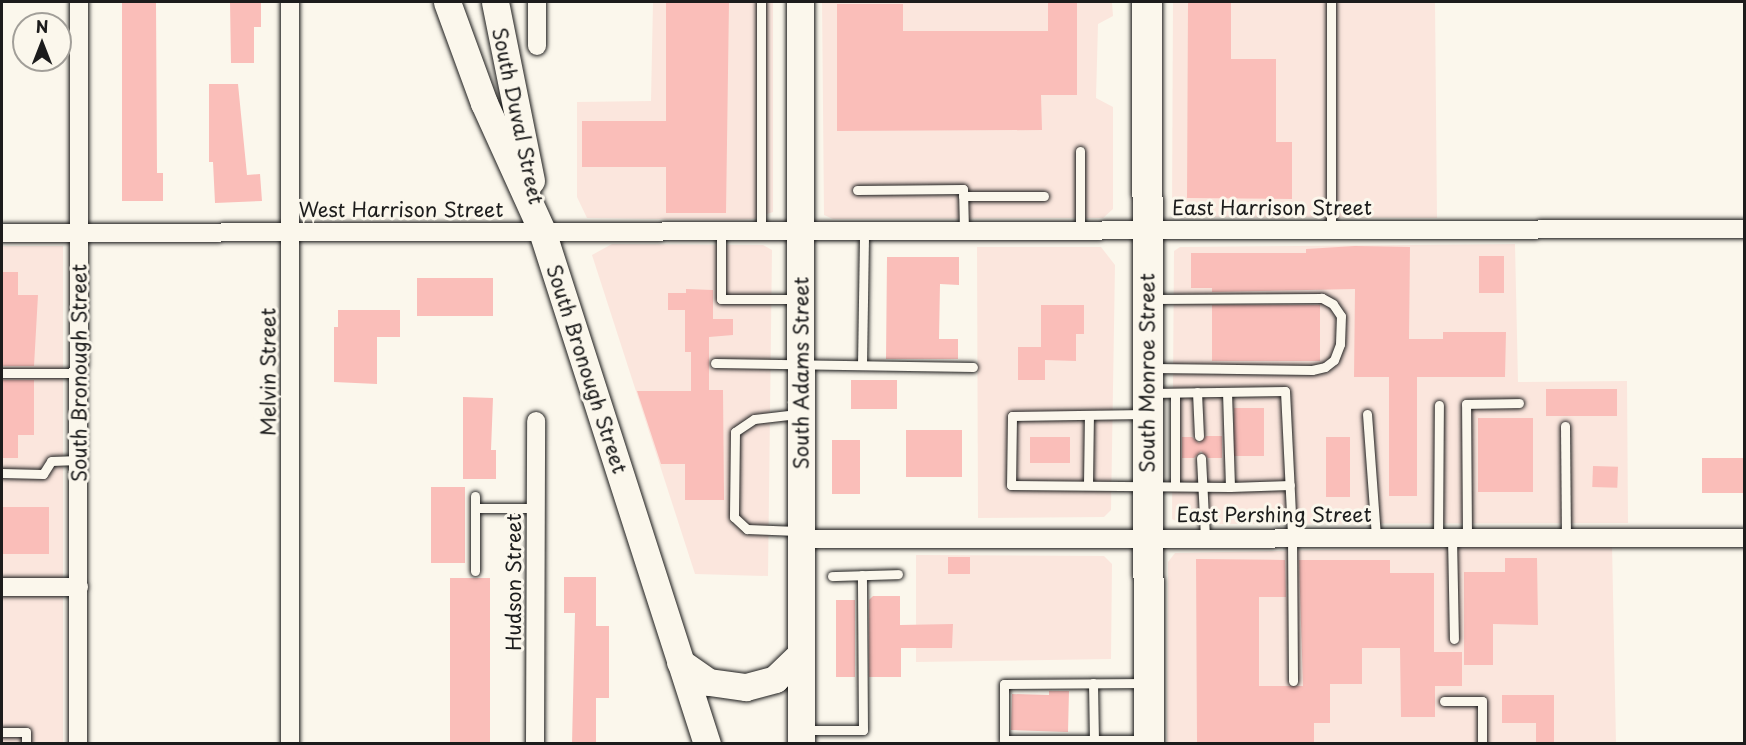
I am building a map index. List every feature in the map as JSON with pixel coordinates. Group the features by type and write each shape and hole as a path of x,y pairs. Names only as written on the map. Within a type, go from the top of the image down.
{"main road":[{"name":"South Bronough Street","path":"447,2 484,103 542,231 706,744"},
{"name":"South Duval Street","path":"495,2 542,231"},
{"name":"South Adams Street","path":"800,2 803,535 801,737"},
{"name":"South Monroe Street","path":"1147,2 1147,299 1161,485 1148,536 1149,742"},
{"path":"680,662 709,682 746,687 774,679 801,654"}],"street":[{"name":"South Bronough Street","path":"78,744 79,2"},
{"name":"Melvin Street","path":"290,2 290,744"},
{"path":"537,2 537,46"},
{"name":"East Harrison Street","path":"800,231 1744,229"},
{"name":"West Harrison Street","path":"2,233 800,231"},
{"name":"Hudson Street","path":"535,744 536,421"},
{"name":"East Pershing Street","path":"803,535 1744,538"},
{"path":"2,587 79,587"}],"lane":[{"path":"761,2 761,231"},
{"path":"1331,2 1331,230"},
{"path":"1080,151 1080,230"},
{"path":"857,190 963,189 964,230"},
{"path":"963,196 1044,196"},
{"path":"721,231 721,299 801,299"},
{"path":"862,365 864,231"},
{"path":"1147,299 1322,298 1334,304 1341,316 1340,345 1325,367 1312,370 1154,392 1089,415 1012,416 1011,484 1203,487 1290,485"},
{"path":"715,363 973,367"},
{"path":"2,373 79,373"},
{"path":"1154,392 1285,391 1292,536 1293,681"},
{"path":"1197,392 1199,436"},
{"path":"1227,392 1230,487"},
{"path":"1452,537 1466,404 1520,403"},
{"path":"1439,405 1452,537 1454,639"},
{"path":"802,414 754,419 735,432 734,517 747,529 803,535"},
{"path":"1367,414 1376,537"},
{"path":"1088,484 1089,415"},
{"path":"1565,426 1566,537"},
{"path":"1201,458 1205,536"},
{"path":"2,473 43,474 51,461 79,460"},
{"path":"475,496 475,571"},
{"path":"475,508 536,508"},
{"path":"832,576 898,574"},
{"path":"801,737 863,730 862,575"},
{"path":"1149,682 1004,684 1004,740 1149,742"},
{"path":"1093,683 1094,740"},
{"path":"1444,701 1482,700 1482,744"},
{"path":"2,732 26,732 26,744"}],"shaded area":[{"path":"653,2 773,2 773,212 753,219 733,220 587,218 577,197 577,102 651,101"},
{"path":"822,2 1112,2 1113,16 1098,24 1096,98 1113,107 1113,209 1103,218 833,219 824,215"},
{"path":"1173,2 1435,2 1437,218 1181,217 1172,214"},
{"path":"612,244 763,245 772,250 768,576 695,574 592,255"},
{"path":"1515,244 1518,382 1627,381 1628,523 1182,524 1172,519 1174,251 1180,247"},
{"path":"2,246 63,246 63,743 2,743"},
{"path":"977,247 1101,247 1115,265 1111,510 1104,517 978,518"},
{"path":"1612,544 1616,743 1167,744 1168,562 1175,553"},
{"path":"916,555 1104,556 1112,564 1111,659 916,662"}],"building":[{"path":"122,2 156,2 157,173 163,173 163,201 122,201"},
{"path":"230,2 261,2 261,27 254,27 254,63 231,63"},
{"path":"666,2 729,2 726,213 666,213 666,167 582,167 582,121 666,121"},
{"path":"1048,2 1077,2 1077,95 1041,95 1042,130 837,131 837,4 903,4 903,31 1048,31"},
{"path":"1188,2 1231,2 1231,59 1276,59 1276,142 1292,142 1292,199 1187,198"},
{"path":"209,84 238,84 247,175 260,174 262,201 215,203 213,162 209,162"},
{"path":"1355,246 1410,247 1409,339 1443,339 1443,332 1506,332 1505,377 1417,377 1417,496 1389,496 1389,377 1354,377 1355,289 1212,292 1212,288 1191,288 1191,253 1306,253 1306,249"},
{"path":"1479,256 1504,256 1504,293 1479,293"},
{"path":"887,257 959,257 959,285 940,284 939,339 958,339 958,359 886,359"},
{"path":"2,272 18,272 18,295 38,295 34,366 2,366"},
{"path":"417,278 493,278 493,316 417,316"},
{"path":"686,289 713,290 713,319 733,319 733,335 709,337 709,390 723,390 724,500 685,500 685,464 661,464 637,391 691,391 691,352 685,352 685,310 668,310 668,293 686,293"},
{"path":"1041,305 1084,305 1084,334 1076,334 1076,361 1045,360 1045,380 1018,380 1018,347 1041,347"},
{"path":"1212,305 1320,305 1320,361 1212,361"},
{"path":"338,310 400,310 400,337 377,337 377,384 334,382 334,327 338,327"},
{"path":"2,380 34,380 34,435 18,435 18,458 2,458"},
{"path":"851,380 897,380 897,409 851,409"},
{"path":"1546,389 1617,389 1617,416 1546,416"},
{"path":"463,397 493,398 491,450 496,450 496,479 463,479"},
{"path":"1234,408 1264,408 1264,456 1234,456"},
{"path":"1478,418 1533,418 1533,492 1478,492"},
{"path":"906,430 962,430 962,477 906,477"},
{"path":"1206,436 1222,436 1222,458 1208,458 1201,451 1194,458 1182,458 1182,437 1192,437 1199,443"},
{"path":"1030,437 1070,437 1070,463 1030,463"},
{"path":"1326,437 1350,437 1350,497 1326,497"},
{"path":"832,440 860,440 860,494 832,494"},
{"path":"1702,458 1744,458 1744,493 1702,493"},
{"path":"1593,466 1618,467 1617,488 1592,487"},
{"path":"431,487 465,487 465,563 431,563"},
{"path":"2,507 49,507 49,554 2,554"},
{"path":"948,557 970,557 970,574 948,574"},
{"path":"1505,558 1537,558 1538,625 1493,624 1493,665 1464,665 1464,572 1505,572"},
{"path":"1196,559 1285,560 1286,597 1259,597 1259,686 1303,686 1299,560 1390,560 1390,573 1434,573 1434,652 1462,652 1462,686 1435,686 1435,717 1401,717 1400,648 1362,648 1362,684 1330,684 1330,723 1314,723 1314,744 1197,744"},
{"path":"564,577 596,577 596,626 609,626 609,698 596,698 596,744 572,744 575,613 564,613"},
{"path":"450,578 490,578 490,742 450,742"},
{"path":"873,596 900,596 900,625 953,624 952,648 901,648 901,677 869,677 869,600"},
{"path":"836,600 855,600 855,677 836,677"},
{"path":"1049,691 1069,691 1068,732 1011,730 1012,694 1049,695"},
{"path":"1502,695 1554,695 1554,744 1536,744 1536,723 1502,723"}]}
